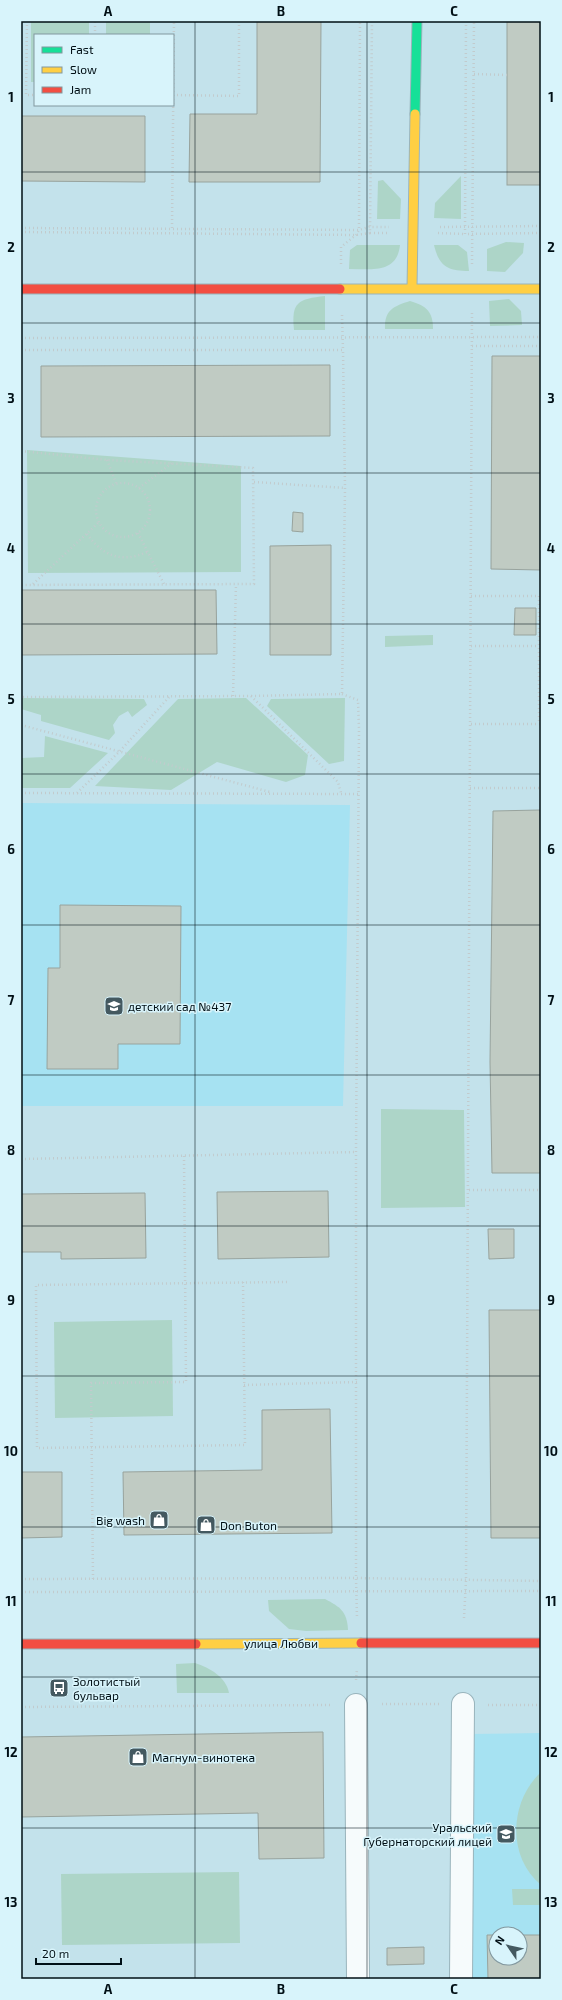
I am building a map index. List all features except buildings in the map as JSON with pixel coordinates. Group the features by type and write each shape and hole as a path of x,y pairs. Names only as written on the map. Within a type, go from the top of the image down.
{"street":[{"path":"412,288 417,21"},
{"path":"21,289 541,289"},
{"name":"улица Любви","path":"21,1644 541,1643"},
{"path":"461,1979 462,1704"},
{"path":"356,1705 358,1979"}],"path":[{"path":"27,21 26,95 34,95"},
{"path":"94,34 95,21"},
{"path":"174,21 174,34"},
{"path":"174,96 239,96 239,21"},
{"path":"341,247 356,235 359,230 360,21"},
{"path":"21,232 356,235 370,233 372,21"},
{"path":"466,21 466,234 541,233"},
{"path":"466,1581 474,21"},
{"path":"474,74 507,75"},
{"path":"172,228 173,106"},
{"path":"21,228 359,230 369,227 541,226"},
{"path":"21,338 541,337"},
{"path":"472,346 541,346"},
{"path":"21,350 343,350 345,488 342,694"},
{"path":"21,451 107,460 253,468 254,482 254,584 21,585"},
{"path":"107,460 116,483"},
{"path":"140,488 172,463"},
{"path":"124,482 140,488 148,498 150,510 148,522 138,533 131,537 120,537 110,533 98,523 95,510 98,499 106,489 116,483 124,482"},
{"path":"254,482 345,488"},
{"path":"32,584 98,523"},
{"path":"138,533 146,552 164,584"},
{"path":"87,534 102,551 116,558 146,552"},
{"path":"234,696 236,584"},
{"path":"471,596 539,596 540,610 540,724 471,724"},
{"path":"471,646 539,646"},
{"path":"21,697 342,694 358,700 359,794 356,1152 356,1578 466,1581 541,1581"},
{"path":"77,793 119,752 170,696"},
{"path":"251,696 338,782 341,793"},
{"path":"21,725 274,793"},
{"path":"470,788 541,788"},
{"path":"21,793 359,794"},
{"path":"21,1159 356,1152"},
{"path":"21,1579 93,1579 91,1383 186,1382 184,1156"},
{"path":"469,1190 541,1190"},
{"path":"243,1282 244,1445 37,1448 36,1285 243,1282 288,1282"},
{"path":"244,1385 330,1384 357,1382"},
{"path":"21,1592 541,1591"}],"shaded area":[{"path":"21,803 350,805 343,1106 21,1106"},
{"name":"Уральский Губернаторский лицей","path":"541,1733 541,1979 472,1979 471,1734"}],"green space":[{"path":"31,21 89,21 89,34 34,34 34,82 31,82"},
{"path":"106,21 150,21 150,34 106,34"},
{"path":"461,176 461,219 434,218 435,203"},
{"path":"383,180 401,199 400,219 377,219 378,181"},
{"path":"506,242 524,243 523,253 505,272 487,271 487,249"},
{"path":"357,245 400,245 398,254 394,261 382,268 349,269 350,250"},
{"path":"434,245 458,245 467,252 469,271 455,270 445,266 438,258"},
{"path":"325,296 325,330 294,330 294,313 298,304 308,299"},
{"path":"509,299 521,311 522,325 490,326 489,301"},
{"path":"410,301 421,305 428,310 432,318 433,329 385,329 386,317 388,313 395,307"},
{"path":"27,450 241,466 241,572 28,573"},
{"path":"433,635 433,645 385,647 385,636"},
{"path":"21,698 144,699 147,705 132,717 128,711 119,716 113,725 115,733 109,740 41,721 41,715 21,709"},
{"path":"246,698 308,755 305,775 286,782 217,762 171,790 95,786 178,699"},
{"path":"345,698 344,761 329,764 267,706 271,699"},
{"path":"45,736 108,753 70,788 21,788 21,758 44,757"},
{"path":"381,1109 464,1110 465,1207 381,1208"},
{"path":"172,1320 173,1416 55,1418 54,1322"},
{"path":"325,1599 342,1610 346,1618 348,1630 306,1631 289,1629 269,1611 268,1600"},
{"path":"195,1663 212,1670 225,1682 229,1693 177,1693 176,1664"},
{"path":"541,1772 541,1885 530,1873 522,1860 516,1829 518,1814 523,1798 530,1784"},
{"path":"239,1872 240,1943 62,1945 61,1874"},
{"path":"512,1889 541,1889 541,1905 513,1905"}],"traffic: fast":[{"path":"415,114 417,21"}],"traffic: slow":[{"path":"412,288 415,114"},
{"path":"340,289 541,289"},
{"path":"196,1644 361,1643"}],"traffic: jam":[{"path":"21,289 340,289"},
{"path":"361,1643 541,1643"},
{"path":"21,1644 196,1644"}],"place":[{"name":"детский сад №437","path":"114,1006"},
{"name":"Big wash","path":"159,1520"},
{"name":"Don Buton","path":"206,1525"},
{"name":"Золотистый бульвар","path":"59,1688"},
{"name":"Магнум-винотека","path":"138,1757"},
{"name":"Уральский Губернаторский лицей","path":"506,1834"}]}
